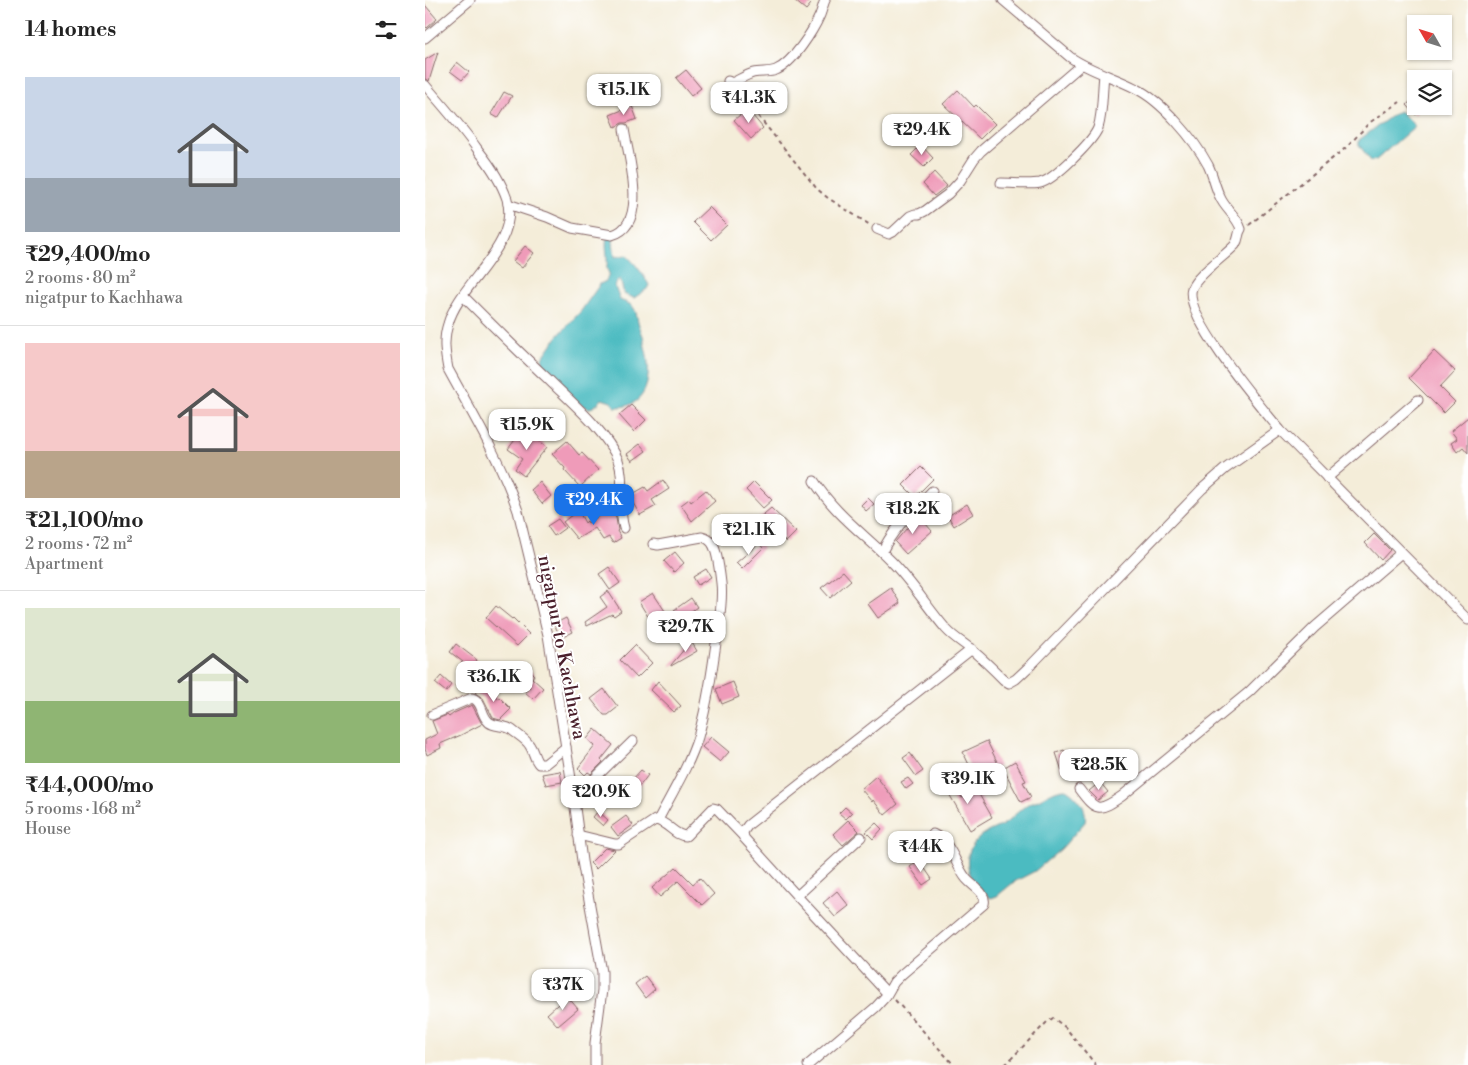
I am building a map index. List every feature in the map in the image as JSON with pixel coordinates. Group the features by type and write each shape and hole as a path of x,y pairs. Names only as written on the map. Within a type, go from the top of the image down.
{"street":[{"path":"425,38 470,0"},
{"path":"730,82 752,74 779,69 795,55 813,29 821,14 825,0"},
{"path":"1003,0 1081,65 1136,88 1149,96 1161,105 1185,132 1207,164 1222,201 1241,229 1239,239 1235,245 1195,283 1191,293 1193,306 1211,341 1255,400 1281,430 1468,620"},
{"path":"877,229 889,234 910,216 919,214 937,203 955,187 981,152 1081,65"},
{"path":"1001,184 1040,183 1048,180 1061,170 1083,147 1097,130 1104,75"},
{"name":"nigatpur to Kachhawa","path":"425,85 461,127 489,164 500,182 508,204 507,228 497,248 463,296 448,322 445,336 445,352 448,369 511,491 518,511 548,634 572,784 578,835 602,972 602,990 595,1043 595,1065"},
{"path":"508,204 547,217 572,228 612,235 617,234 628,224 634,209 635,194 624,129"},
{"path":"463,296 575,406 597,429 614,451 619,463 621,478 621,518 624,528"},
{"path":"1327,478 1418,400"},
{"path":"814,481 822,494 845,520 882,552 901,572 952,636 972,649 1007,682 1013,682 1033,664 1202,489 1232,463 1281,430"},
{"path":"882,552 886,542 899,525 932,491"},
{"path":"653,544 663,545 695,538 707,538 714,547 721,584 721,606 715,648 706,704 697,739 688,764 658,820"},
{"path":"1079,789 1092,805 1096,807 1105,807 1122,796 1249,692 1315,627 1401,553"},
{"path":"743,836 744,830 748,825 972,649"},
{"path":"432,715 471,698 476,700 486,720 490,723 510,728 528,743 539,764 545,764 566,746"},
{"path":"572,784 589,784 633,741"},
{"path":"578,835 619,844 652,821 658,820 681,836 686,836 709,810 715,808 853,954 887,993"},
{"path":"808,1065 876,1007 902,974 984,904 983,894 963,876 951,850 944,841 933,834"},
{"path":"797,896 861,837"}],"path":[{"path":"730,82 817,190 877,229"},
{"path":"1239,232 1348,146 1369,123 1400,102"},
{"path":"887,993 954,1065"},
{"path":"1005,1065 1053,1018 1065,1027 1096,1065"}],"water":[{"path":"1400,111 1415,126 1376,160 1371,161 1359,145 1359,140"},
{"path":"607,237 614,237 615,257 626,255 639,269 649,285 647,289 634,298 624,294 620,279 615,287 620,300 630,304 635,311 644,338 648,375 643,394 636,401 627,406 615,407 611,402 602,399 598,404 589,408 578,403 540,367 542,358 557,337 581,311 600,284 606,281 609,273 607,268"},
{"path":"1066,789 1081,803 1085,812 1085,822 1061,849 1035,871 1014,882 997,896 991,898 977,885 969,870 969,853 973,845 980,837 1007,822 1027,804 1055,791"}],"building":[{"path":"794,0 807,0 811,4 806,10"},
{"path":"425,5 437,19 427,28 425,26"},
{"path":"438,52 429,81 425,79 425,60"},
{"path":"457,62 469,72 462,80 450,71"},
{"path":"686,70 701,88 691,96 676,78"},
{"path":"958,90 974,107 976,105 995,124 980,139 943,104"},
{"path":"504,92 512,96 498,118 491,114"},
{"path":"632,106 637,119 615,127 610,115"},
{"path":"747,109 763,128 751,139 734,120"},
{"path":"921,145 933,158 924,167 911,155"},
{"path":"934,172 947,186 934,196 923,184"},
{"path":"709,207 727,225 711,240 693,222"},
{"path":"525,246 534,253 522,268 513,261"},
{"path":"1434,351 1455,371 1440,387 1455,402 1444,413 1409,378"},
{"path":"631,405 646,420 634,432 619,415"},
{"path":"1468,417 1468,453 1463,447 1457,452 1451,443 1457,439 1451,431"},
{"path":"524,428 547,447 524,476 515,469 522,459 508,449"},
{"path":"567,441 579,455 582,453 598,470 580,487 552,454"},
{"path":"640,444 646,451 632,461 627,454"},
{"path":"921,467 933,479 915,497 903,485"},
{"path":"663,480 669,489 652,500 656,506 640,515 629,496 645,487 648,491"},
{"path":"540,482 551,496 542,504 531,490"},
{"path":"754,482 772,500 763,508 746,490"},
{"path":"706,490 715,501 692,521 681,505 689,499 691,502"},
{"path":"868,498 874,504 866,511 861,505"},
{"path":"967,504 973,514 954,526 948,516"},
{"path":"771,508 796,532 786,542 767,523 757,532 751,525"},
{"path":"610,509 616,518 617,531 621,538 613,543 609,537 603,540 595,528 577,539 563,522 578,510 585,523 587,521 588,523"},
{"path":"918,515 932,531 906,554 895,542"},
{"path":"558,519 565,528 554,536 547,526"},
{"path":"1374,534 1390,550 1381,560 1365,543"},
{"path":"759,543 763,548 742,569 736,563"},
{"path":"675,552 684,563 674,572 664,561"},
{"path":"609,567 620,583 610,590 599,574"},
{"path":"706,569 711,577 698,585 693,577"},
{"path":"843,571 851,580 830,598 821,588"},
{"path":"891,588 900,603 878,618 868,604"},
{"path":"608,591 621,611 614,616 612,614 587,626 585,622 607,607 600,597"},
{"path":"653,593 667,614 652,623 639,602"},
{"path":"691,598 697,607 689,613 704,631 698,636 690,629 688,631 674,610"},
{"path":"496,606 513,618 529,634 517,646 486,618"},
{"path":"566,618 573,632 561,638 554,624"},
{"path":"691,641 697,651 671,666 671,665"},
{"path":"456,644 477,660 469,670 461,663 463,662 450,652"},
{"path":"635,645 652,663 637,678 620,660"},
{"path":"522,662 534,675 532,678 543,688 533,699 525,692 530,687 513,671"},
{"path":"441,676 451,685 446,692 435,683"},
{"path":"658,681 681,706 674,712 651,690"},
{"path":"733,682 739,697 722,704 716,689"},
{"path":"485,684 498,699 499,697 511,709 500,720 493,718 483,698 475,693"},
{"path":"604,689 618,707 608,715 604,715 591,699"},
{"path":"472,705 482,724 440,744 441,748 427,755 425,740 437,734 432,721 447,715 449,717"},
{"path":"595,729 613,745 601,760 603,762 591,774 588,772 585,775 578,768 595,746 587,739"},
{"path":"711,737 729,752 720,762 702,747"},
{"path":"987,741 999,766 985,772 989,781 979,786 963,752"},
{"path":"1064,750 1071,767 1062,771 1056,753"},
{"path":"910,753 923,771 916,776 903,758"},
{"path":"1015,761 1026,781 1023,782 1031,797 1021,802 1003,768"},
{"path":"641,770 648,775 639,787 631,781"},
{"path":"560,771 562,782 546,785 542,774"},
{"path":"950,775 962,798 976,789 992,817 970,830 941,780"},
{"path":"876,776 898,804 885,815 861,789"},
{"path":"908,778 913,784 906,789 901,782"},
{"path":"1100,782 1108,792 1098,800 1089,791"},
{"path":"845,807 852,813 846,819 839,813"},
{"path":"598,811 608,820 603,826 593,817"},
{"path":"626,816 633,825 618,836 611,827"},
{"path":"848,820 859,831 843,845 833,834"},
{"path":"876,823 882,829 873,839 866,832"},
{"path":"605,848 615,850 596,869 590,863"},
{"path":"919,860 932,879 923,885 910,867"},
{"path":"676,867 693,884 700,878 714,894 702,905 678,881 660,897 652,888"},
{"path":"837,891 849,906 835,917 823,903"},
{"path":"645,976 655,989 645,998 635,984"},
{"path":"567,996 578,1009 558,1026 547,1014"}]}
